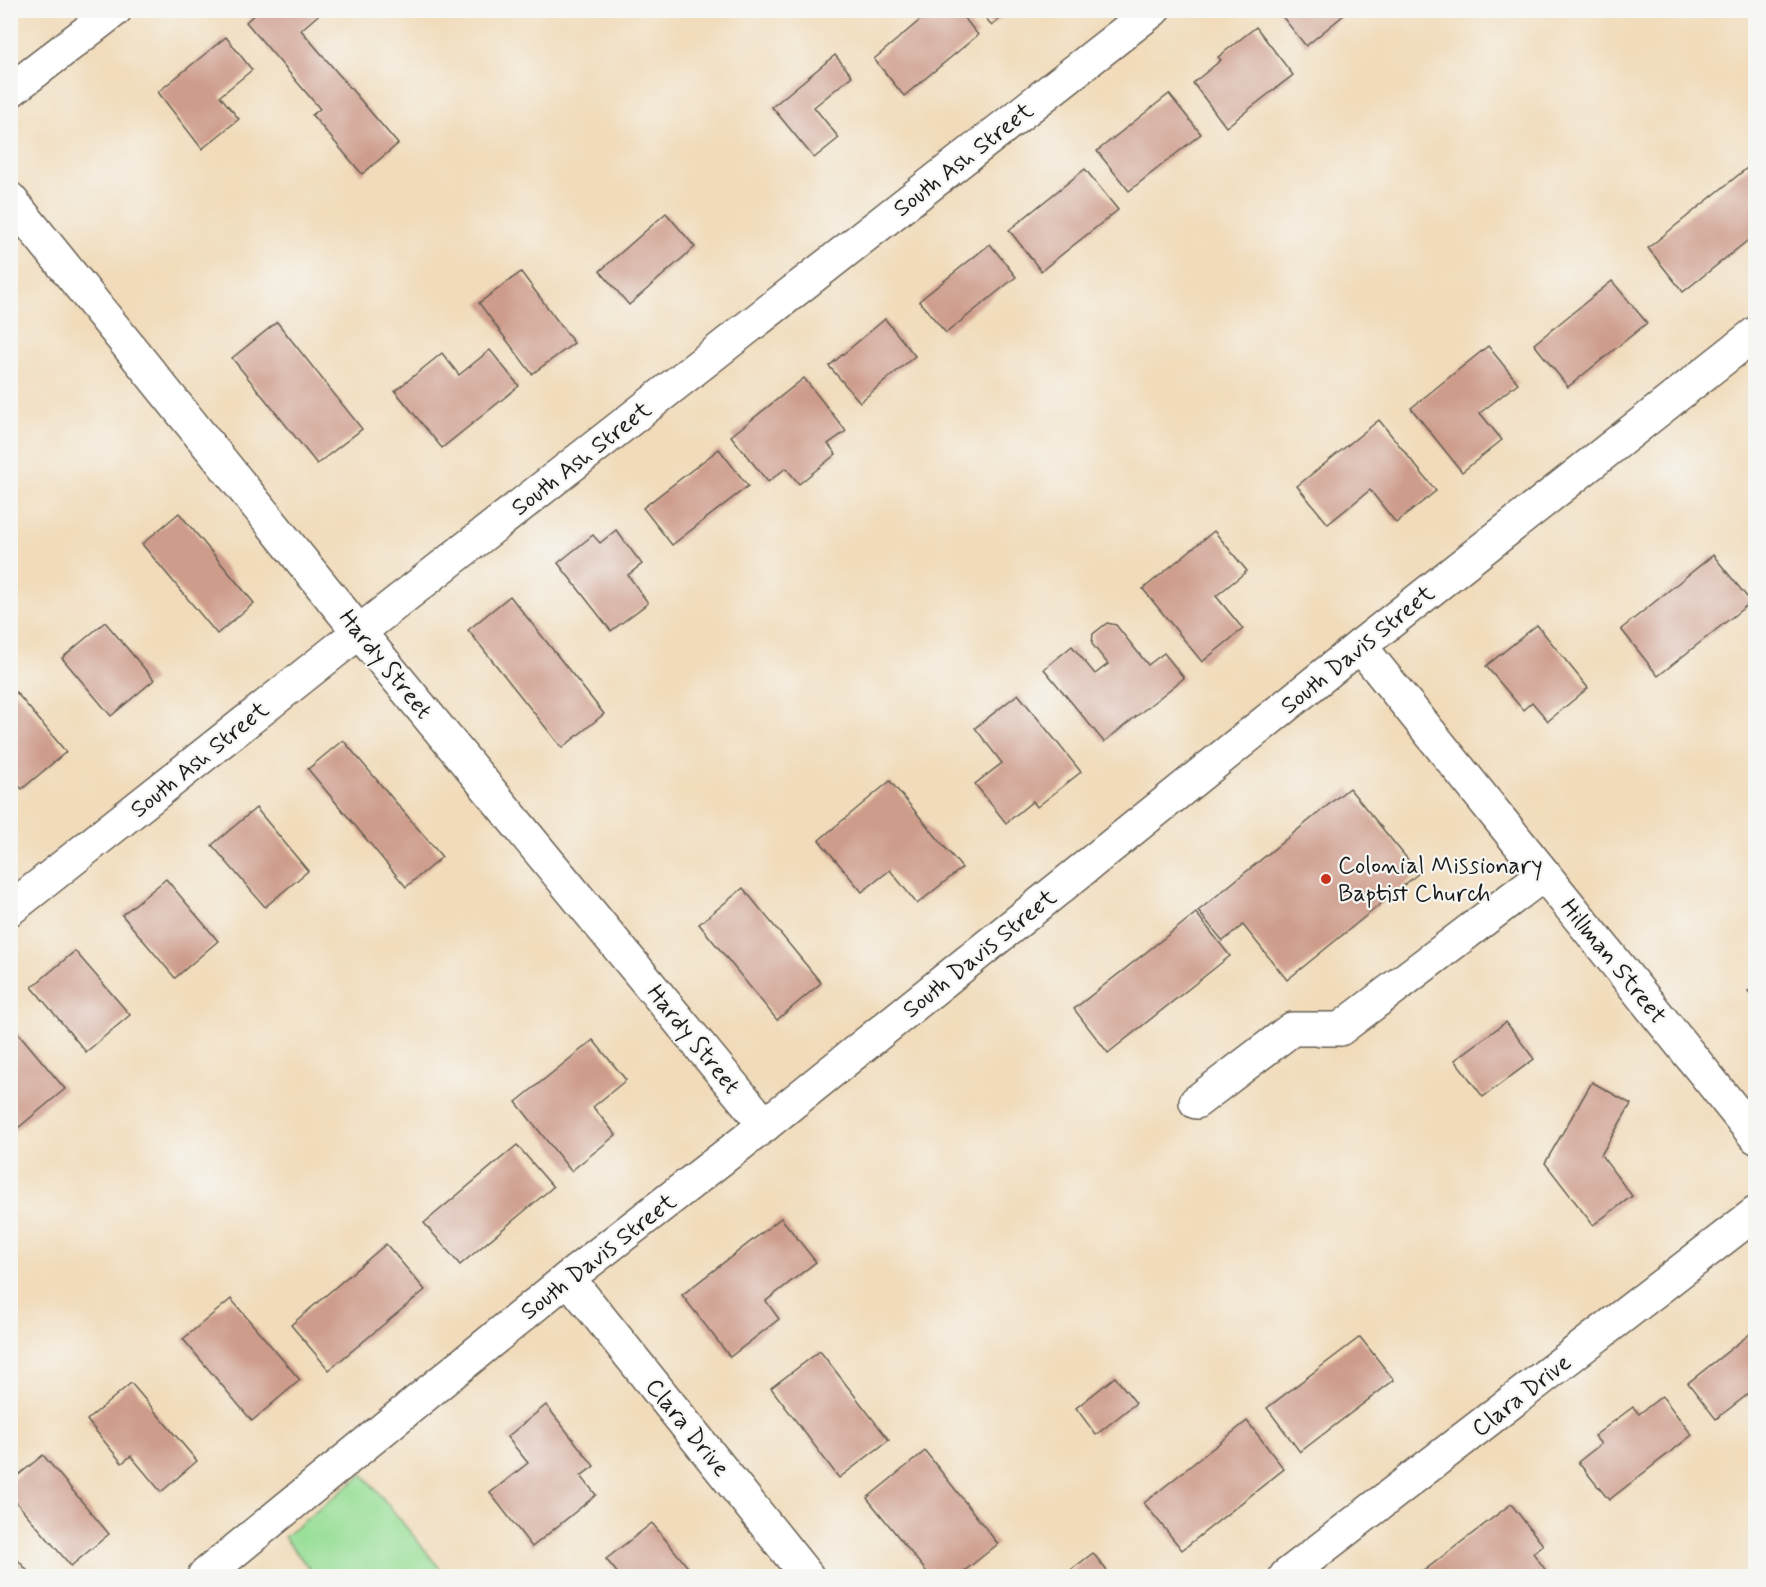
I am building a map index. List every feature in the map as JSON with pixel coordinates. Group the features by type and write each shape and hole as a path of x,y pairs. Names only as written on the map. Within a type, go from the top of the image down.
{"street":[{"path":"10,91 115,10"},
{"name":"South Ash Street","path":"10,909 359,632 1153,10"},
{"name":"Hardy Street","path":"10,199 359,632 765,1125"},
{"name":"South Davis Street","path":"204,1576 568,1278 765,1125 1360,646 1755,333"},
{"name":"Hillman Street","path":"1360,646 1755,1137"},
{"path":"1196,1102 1292,1029 1340,1029 1544,874"},
{"name":"Clara Drive","path":"1287,1576 1755,1213"},
{"name":"Clara Drive","path":"568,1278 807,1576"}],"green space":[{"path":"363,1474 446,1576 315,1576 284,1537"}],"building":[{"path":"259,10 324,10 301,30 398,144 362,174 312,115 320,109 246,22"},
{"path":"932,10 958,10 978,35 904,96 874,59"},
{"path":"980,10 1010,10 992,26"},
{"path":"1277,10 1350,10 1306,46"},
{"path":"1256,27 1293,75 1226,127 1193,83 1221,60 1218,57"},
{"path":"226,37 252,70 220,96 239,119 202,149 158,92"},
{"path":"835,55 852,76 814,107 839,138 814,158 772,107"},
{"path":"1169,94 1201,134 1129,191 1097,151"},
{"path":"1752,164 1756,168 1756,234 1683,292 1648,248"},
{"path":"1085,169 1118,210 1041,271 1009,230"},
{"path":"666,213 695,247 629,305 600,271"},
{"path":"990,244 1016,277 946,333 919,301"},
{"path":"521,272 574,343 532,374 479,303"},
{"path":"1612,281 1647,323 1568,387 1534,344"},
{"path":"885,319 915,356 860,402 829,366"},
{"path":"277,322 362,429 317,464 232,358"},
{"path":"1488,346 1518,383 1480,413 1502,440 1462,472 1411,408"},
{"path":"490,350 519,386 442,448 395,391 442,353 459,375"},
{"path":"804,378 846,431 828,444 836,454 799,484 786,468 768,482 731,436"},
{"path":"1379,420 1436,491 1396,523 1370,490 1328,524 1297,486"},
{"path":"719,449 748,486 672,545 643,508"},
{"path":"179,513 254,603 217,634 142,544"},
{"path":"616,530 642,564 628,575 648,603 611,631 558,563 593,535 600,543"},
{"path":"1214,531 1247,571 1216,596 1243,629 1202,662 1143,589"},
{"path":"1713,555 1751,602 1658,676 1621,629"},
{"path":"510,596 604,714 562,748 468,630"},
{"path":"105,622 154,680 111,716 62,658"},
{"path":"1107,623 1116,625 1148,665 1164,653 1184,678 1104,742 1044,669 1072,646 1095,674 1108,664 1092,644 1093,634"},
{"path":"1537,625 1588,688 1548,721 1532,702 1523,710 1486,666"},
{"path":"16,692 66,752 22,789 10,776 10,697"},
{"path":"1018,694 1081,772 1037,807 1033,801 1006,823 975,784 1002,763 975,728"},
{"path":"343,740 442,857 406,887 308,769"},
{"path":"890,781 962,868 917,904 890,870 862,892 819,840"},
{"path":"1349,788 1419,873 1287,980 1243,925 1223,941 1198,911"},
{"path":"256,808 308,871 265,907 212,845"},
{"path":"166,879 218,941 175,978 122,915"},
{"path":"743,888 821,983 777,1020 699,924"},
{"path":"1196,913 1230,956 1108,1053 1074,1009"},
{"path":"75,951 130,1015 86,1052 32,987"},
{"path":"1756,985 1756,1000 1748,991"},
{"path":"1506,1022 1534,1059 1483,1097 1455,1060"},
{"path":"10,1023 65,1089 12,1133 10,1131"},
{"path":"593,1040 626,1080 593,1107 616,1135 571,1171 516,1102"},
{"path":"1592,1082 1631,1104 1601,1155 1632,1196 1593,1225 1545,1163"},
{"path":"517,1145 553,1187 460,1265 424,1223"},
{"path":"781,1218 816,1262 766,1301 779,1319 730,1357 682,1295"},
{"path":"386,1244 425,1290 329,1370 291,1325"},
{"path":"231,1299 300,1380 252,1421 183,1339"},
{"path":"1756,1329 1756,1406 1747,1395 1716,1419 1688,1383"},
{"path":"1360,1337 1394,1380 1300,1452 1267,1408"},
{"path":"820,1351 889,1440 839,1478 771,1388"},
{"path":"1115,1377 1136,1403 1096,1435 1076,1408"},
{"path":"131,1383 197,1461 161,1492 131,1456 122,1463 87,1420"},
{"path":"1662,1396 1692,1435 1609,1500 1578,1462 1601,1444 1594,1436 1633,1407 1639,1414"},
{"path":"546,1405 594,1466 581,1476 596,1495 532,1547 490,1493 528,1463 507,1437"},
{"path":"1247,1421 1284,1469 1182,1550 1144,1503"},
{"path":"925,1451 998,1544 958,1576 930,1576 867,1498"},
{"path":"43,1455 109,1534 71,1566 10,1495 10,1482"},
{"path":"1511,1504 1543,1545 1533,1553 1547,1572 1542,1576 1417,1576"},
{"path":"652,1523 695,1576 620,1576 606,1559"},
{"path":"10,1551 32,1576 10,1576"},
{"path":"1093,1553 1111,1576 1063,1576"}],"place":[{"name":"Colonial Missionary Baptist Church","path":"1326,879"}]}
